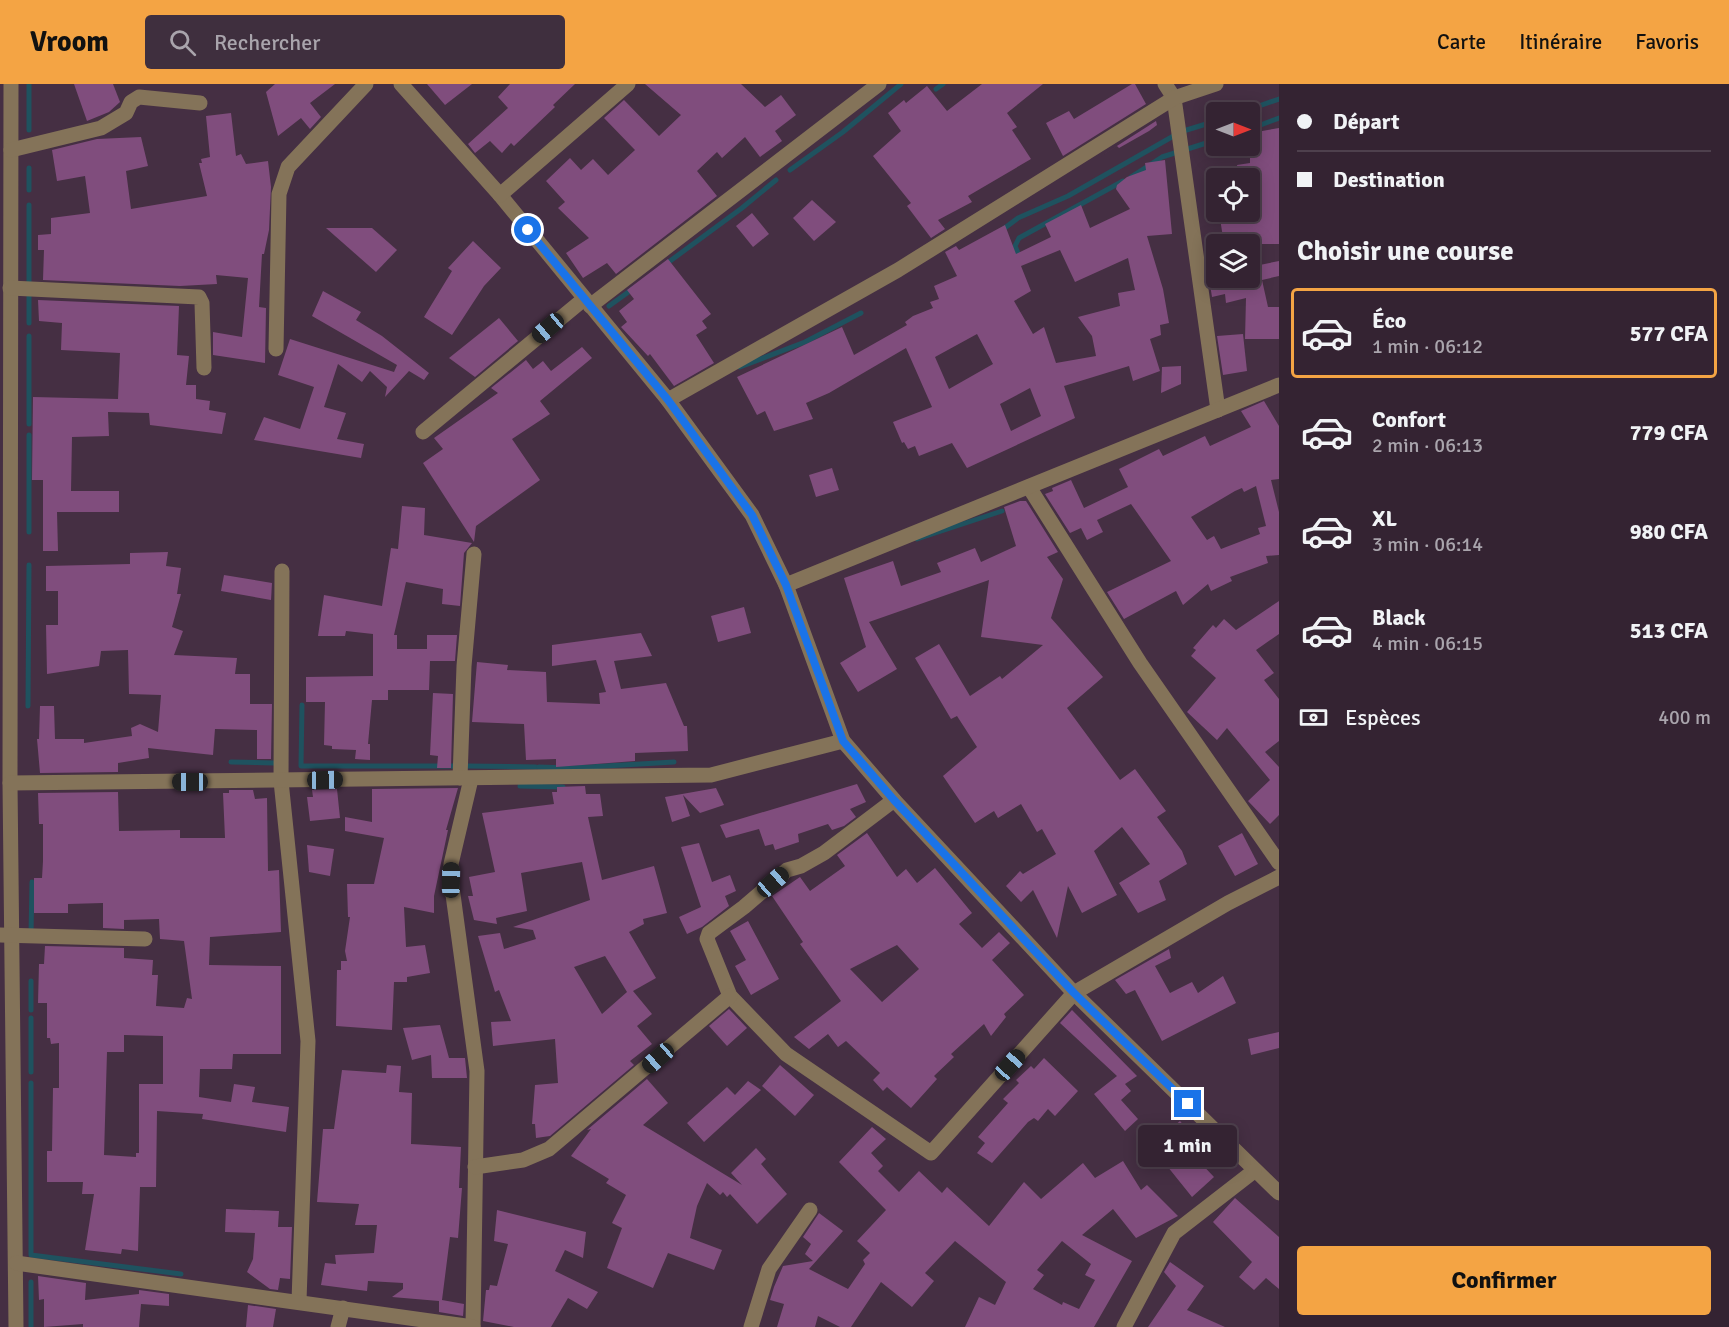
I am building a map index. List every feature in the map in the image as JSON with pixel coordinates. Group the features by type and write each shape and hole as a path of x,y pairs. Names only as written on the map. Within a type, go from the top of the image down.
{"street":[{"path":"11,84 5,470 5,758 10,783 6,935 16,1327"},
{"path":"276,350 279,194 282,180 288,167 366,84"},
{"path":"401,84 500,195 668,400 752,515 786,585 843,741 894,800 1074,993 1279,1193"},
{"path":"500,195 628,84"},
{"path":"423,432 587,303 879,84"},
{"path":"1165,84 1174,98 1218,410"},
{"path":"668,400 898,270 1174,98 1216,84"},
{"path":"11,150 101,128 126,113 131,102 138,97 200,103"},
{"path":"7,280 199,297 202,303 204,368"},
{"path":"786,585 1279,385"},
{"path":"1029,487 1140,663 1279,863"},
{"path":"16,1263 473,1327 475,1049 451,880 451,864 466,778 464,666 474,554"},
{"path":"282,572 281,781 308,1041 299,1301"},
{"path":"10,783 711,775 843,741"},
{"path":"894,800 824,853 801,866 787,870 709,933 707,939 730,996 786,1054 930,1153 1074,993 1228,903 1279,877"},
{"path":"6,935 145,939"},
{"path":"475,1167 523,1160 549,1149 730,996"},
{"path":"1124,1327 1174,1233 1254,1171"},
{"path":"752,1327 769,1269 810,1210"},
{"path":"0,1289 16,1289"},
{"path":"338,1327 343,1308"}],"building":[{"path":"74,84 113,84 120,102 109,112 87,121"},
{"path":"275,84 335,84 310,103 321,117 310,129 301,118 278,136 266,92"},
{"path":"427,84 472,84 445,105"},
{"path":"510,84 575,84 553,105 555,107 514,146 511,143 502,153 490,141 475,153 468,144 508,108 498,97"},
{"path":"645,84 741,84 765,107 781,95 796,115 775,131 782,141 760,157 745,137 722,158 717,152 697,171 717,196 616,274 607,263 583,278 566,253 589,238 558,208 565,202 546,181 570,158 581,170 593,159 608,175 635,150 604,118 624,100 659,136 681,115"},
{"path":"982,84 1043,84 1007,113 1017,127 1012,130 1031,159 968,196 972,202 938,220 945,229 931,238 907,206 911,203 873,156 901,131 888,113 904,100 906,103 927,86 947,111"},
{"path":"1135,84 1146,104 1063,156 1046,123 1069,111 1074,119"},
{"path":"231,113 236,156 241,154 246,164 268,161 271,187 269,230 264,254 262,254 259,307 266,308 265,363 213,355 213,332 242,337 248,278 216,275 217,284 180,286 43,280 44,250 38,250 38,235 51,234 51,218 90,213 85,176 57,181 52,150 97,139 141,137 148,166 126,171 131,209 207,196 199,163 202,163 201,159 210,157 206,116"},
{"path":"1156,121 1157,125 1149,131 1119,148 1117,146 1095,160"},
{"path":"1279,128 1279,244 1260,244 1260,234 1222,234 1221,222 1260,222 1260,168 1237,168 1237,165 1250,163 1250,156 1260,156 1260,131"},
{"path":"1165,160 1172,234 1147,236 1163,289 1169,323 1160,325 1161,335 1150,339 1160,371 1133,381 1129,366 1064,386 1075,418 967,468 952,443 919,456 915,446 908,449 904,442 902,443 893,422 932,407 906,348 829,393 806,403 813,419 774,431 765,411 757,415 737,377 842,327 854,355 907,325 905,322 913,316 933,308 930,302 939,299 934,286 957,276 945,252 956,246 959,250 1005,225 1016,254 1051,237 1045,224 1081,205 1090,228 1130,209 1116,189 1117,185 1127,177 1146,170 1145,163","holes":["1060,250 1075,282 1128,258 1135,290 1118,293 1120,306 1078,317 1092,336 1096,356 1056,363 1044,327 1033,334 1014,301 1031,291 1021,266","977,334 993,364 949,389 935,357","1030,388 1041,416 1011,431 1000,404"]},
{"path":"812,200 836,222 814,241 793,218"},
{"path":"752,213 769,234 753,247 736,226"},
{"path":"326,228 372,228 397,250 376,272"},
{"path":"473,241 501,268 484,286 452,335 424,317 452,271 448,268"},
{"path":"668,259 711,314 702,321 707,328 696,335 714,363 674,386 650,354 648,356 621,327 627,322 619,311 634,299 627,290"},
{"path":"1279,261 1279,276 1262,280 1268,307 1279,307 1279,339 1245,339 1246,298 1226,303 1225,294 1212,297 1211,288 1260,288 1260,265"},
{"path":"323,291 361,312 356,320 382,336 429,373 424,380 409,371 385,397 387,387 370,371 362,382 338,364 324,407 346,413 337,439 364,444 361,458 254,440 264,417 300,429 314,387 278,375 290,339 394,372 397,365 312,316"},
{"path":"38,300 179,306 177,355 189,356 186,385 196,385 196,399 210,401 209,410 226,413 222,434 150,425 149,413 108,412 109,436 72,437 71,491 119,491 119,512 57,512 58,551 43,551 43,480 32,480 33,397 118,399 120,353 61,350 62,323 39,321"},
{"path":"499,318 518,341 475,377 449,358"},
{"path":"1243,334 1247,371 1223,375 1217,336"},
{"path":"582,347 592,358 540,401 550,414 512,439 540,480 476,526 474,542 423,463 443,449 434,438 498,393 491,388 526,360 533,369 543,361 551,371"},
{"path":"1181,366 1181,384 1161,393 1162,367"},
{"path":"1264,401 1279,426 1279,479 1271,480 1279,512 1279,555 1266,556 1268,563 1230,577 1232,581 1211,591 1208,584 1183,605 1176,591 1124,619 1107,592 1171,561 1131,504 1097,520 1103,532 1087,540 1081,528 1070,533 1045,494 1053,491 1052,488 1071,480 1084,508 1128,487 1119,469 1159,449 1163,456 1205,436 1210,446 1251,427 1241,411","holes":["1256,486 1266,526 1258,528 1260,534 1221,549 1214,536 1207,540 1191,517 1235,491 1242,488 1244,492"]},
{"path":"832,468 839,490 816,497 809,475"},
{"path":"1026,501 1058,552 1047,557 1063,579 1051,618 1103,677 1067,708 1120,780 1135,769 1166,811 1157,817 1182,851 1187,864 1159,881 1166,900 1138,913 1119,883 1150,864 1122,827 1094,851 1117,895 1082,913 1068,886 1057,938 1033,890 1021,902 1006,886 1020,871 1023,874 1056,854 1042,829 1037,832 1021,804 998,818 994,811 975,823 943,776 977,747 957,716 951,719 915,658 939,644 970,696 1000,676 1002,679 1043,645 981,637 989,580 869,622 897,669 858,692 840,663 866,647 844,578 893,561 901,586 941,572 937,563 975,548 981,562 1016,546 1004,507"},
{"path":"402,506 425,508 424,535 472,543 464,553 460,606 442,604 443,589 406,582 394,635 397,635 397,649 427,649 427,635 457,635 455,661 430,661 429,690 388,690 388,700 372,700 368,744 370,744 370,760 355,759 356,750 332,749 332,746 324,745 325,702 306,702 306,677 373,676 373,634 346,631 345,636 318,636 324,595 382,606 391,548 398,549"},
{"path":"168,552 166,566 181,568 177,594 181,594 172,627 183,631 174,655 237,658 235,674 250,674 250,704 272,704 271,759 257,759 257,730 215,729 213,755 148,748 149,758 118,763 118,772 40,773 37,739 39,739 40,706 54,706 55,739 84,739 84,743 132,736 131,728 140,724 158,732 161,695 129,694 128,650 101,651 99,666 47,674 46,625 58,625 58,591 46,591 46,566 130,564 130,553"},
{"path":"224,575 272,583 271,600 221,591"},
{"path":"1279,601 1279,634 1256,650 1274,673 1264,680 1279,699 1279,741 1265,752 1279,767 1279,815 1270,824 1248,801 1270,780 1227,728 1217,740 1187,712 1216,678 1191,656 1196,650 1193,648 1213,625 1216,628 1224,619 1236,630"},
{"path":"744,607 751,633 718,642 711,616"},
{"path":"641,633 652,656 614,661 621,689 666,683 684,726 687,726 688,751 635,753 635,761 556,767 556,759 526,760 524,724 472,722 477,662 508,665 507,670 546,672 547,702 600,704 599,693 606,692 596,660 552,666 552,645"},
{"path":"433,693 453,694 451,768 437,768 438,756 430,755"},
{"path":"857,784 866,802 850,809 856,817 844,826 832,830 828,824 798,834 799,842 775,850 773,844 765,846 759,829 726,838 720,825"},
{"path":"585,786 586,794 600,794 603,816 588,817 602,880 654,866 667,913 643,919 644,924 629,932 656,978 633,991 652,1014 637,1026 652,1044 630,1061 634,1065 550,1136 536,1138 535,1124 532,1124 535,1085 558,1083 555,1039 493,1046 491,1022 511,1021 499,990 495,992 478,936 500,933 504,949 536,939 533,930 513,927 590,900 582,862 521,873 527,911 496,918 497,924 474,920 468,896 473,896 469,877 495,872 482,813 554,804 552,792 557,792 557,787","holes":["605,956 627,992 602,1014 574,967"]},
{"path":"458,788 446,830 448,830 434,896 434,913 404,907 406,947 425,945 430,973 407,977 407,982 394,982 392,1030 336,1026 337,970 341,970 341,961 347,961 345,951 350,917 348,917 347,884 374,884 384,838 345,831 345,817 372,822 372,789"},
{"path":"716,788 724,805 700,813 683,795 690,816 672,822 665,797"},
{"path":"337,789 340,818 310,821 307,797 313,797 312,790"},
{"path":"229,790 253,790 255,799 267,798 268,871 279,870 281,932 210,937 209,965 281,966 281,1054 233,1054 232,1069 200,1069 199,1097 231,1102 234,1084 255,1087 252,1102 289,1107 286,1132 202,1119 203,1114 157,1111 156,1187 140,1187 138,1251 122,1249 121,1254 85,1250 94,1194 82,1194 83,1182 47,1182 47,1151 52,1151 53,1088 59,1088 59,1043 51,1044 50,1038 47,1038 47,1003 38,1003 39,964 44,964 45,946 124,948 124,958 153,960 152,975 158,975 156,1006 184,1008 187,998 192,999 184,941 160,939 159,919 124,920 124,929 103,928 103,903 68,904 68,913 34,913 34,878 42,878 43,861 43,824 39,824 38,793 118,792 119,831 180,830 180,838 225,838 223,793 229,793","holes":["124,1035 163,1036 163,1084 139,1084 139,1153 136,1153 136,1157 104,1155 107,1052 124,1052"]},
{"path":"867,833 897,877 906,869 917,883 935,868 972,913 959,924 982,948 999,932 1010,943 992,960 1024,995 1004,1014 1006,1017 991,1036 984,1024 951,1054 954,1057 934,1076 937,1079 911,1108 887,1087 883,1091 873,1080 880,1073 846,1041 838,1047 828,1034 809,1049 794,1037 841,1001 800,944 803,942 772,896 800,877 810,891 845,866 837,855","holes":["897,945 919,969 882,1002 850,969"]},
{"path":"1242,833 1258,864 1235,876 1218,846"},
{"path":"699,843 712,882 730,875 736,891 725,896 729,906 702,927 687,934 679,917 701,907 681,847"},
{"path":"307,845 334,849 330,876 309,872"},
{"path":"748,921 779,979 751,995 735,966 746,960 730,931"},
{"path":"1169,949 1171,958 1155,966 1170,993 1192,982 1198,993 1223,976 1236,1003 1162,1041 1135,990 1126,994 1115,980"},
{"path":"729,1009 747,1028 727,1046 709,1026"},
{"path":"1072,1010 1137,1076 1125,1084 1131,1091 1121,1100 1138,1119 1125,1131 1094,1094 1117,1076 1060,1023"},
{"path":"440,1025 449,1058 465,1058 467,1078 432,1078 431,1055 412,1060 403,1028"},
{"path":"1279,1032 1279,1048 1251,1055 1248,1039"},
{"path":"1044,1058 1078,1091 1055,1116 1048,1109 1038,1121 1034,1118 1028,1122 992,1163 977,1153 985,1143 978,1137 1008,1103 1003,1099 1019,1083 1016,1080 1031,1066 1034,1069"},
{"path":"387,1065 401,1066 399,1092 412,1093 411,1144 461,1147 459,1188 462,1188 458,1238 450,1237 442,1300 464,1304 463,1316 439,1312 439,1301 392,1297 403,1289 403,1283 368,1281 367,1291 321,1285 325,1263 336,1264 335,1255 374,1253 377,1225 355,1225 359,1204 317,1202 323,1129 334,1129 342,1070 386,1073"},
{"path":"780,1065 814,1095 795,1116 762,1086"},
{"path":"647,1079 668,1103 643,1125 742,1185 731,1173 756,1148 766,1159 761,1164 787,1194 757,1224 730,1194 727,1197 723,1192 720,1195 707,1183 697,1206 690,1238 722,1250 714,1270 668,1253 653,1288 607,1268 622,1228 612,1223 626,1195 606,1183 609,1179 571,1156 591,1129 587,1130"},
{"path":"748,1081 761,1090 704,1142 687,1123 727,1087 735,1095"},
{"path":"1180,1121 1204,1149 1195,1157 1214,1177 1192,1197 1151,1146"},
{"path":"872,1127 886,1139 871,1153 883,1166 878,1171 899,1192 919,1171 942,1193 947,1187 989,1226 1024,1182 1041,1199 1083,1163 1095,1178 1123,1161 1141,1190 1147,1185 1178,1216 1136,1238 1113,1209 1082,1235 1132,1261 1094,1327 965,1327 979,1297 995,1305 1006,1282 955,1241 925,1273 934,1281 912,1307 881,1282 851,1327 840,1327 818,1316 815,1327 777,1327 784,1304 770,1300 774,1287 783,1266 813,1261 805,1254 811,1244 803,1237 819,1213 843,1231 809,1269 848,1289 865,1264 863,1260 870,1253 857,1241 886,1210 839,1162","holes":["1062,1241 1091,1264 1085,1275 1095,1280 1079,1309 1063,1302 1062,1305 1033,1289 1044,1275 1037,1270"]},
{"path":"1235,1198 1279,1237 1279,1289 1266,1278 1254,1290 1239,1277 1252,1262 1213,1222"},
{"path":"226,1209 279,1211 278,1227 292,1227 290,1279 280,1278 278,1290 270,1289 247,1272 253,1259 255,1233 225,1232"},
{"path":"497,1210 586,1232 583,1258 565,1250 555,1271 598,1292 587,1309 568,1298 551,1327 514,1327 483,1321 486,1290 489,1290 490,1285 497,1286 508,1244 494,1241"},
{"path":"1170,1262 1204,1286 1187,1310 1225,1327 1148,1327 1176,1286 1164,1272"},
{"path":"38,1276 86,1283 85,1300 139,1294 139,1290 169,1294 169,1306 141,1304 139,1327 83,1327 83,1324 44,1327 44,1299 39,1300"},
{"path":"248,1305 276,1309 273,1327 246,1327"}],"waterway":[{"path":"29,84 29,130"},
{"path":"790,170 843,132 901,84"},
{"path":"936,89 943,84"},
{"path":"1260,106 1279,99"},
{"path":"1260,125 1279,118"},
{"path":"1180,132 1206,124"},
{"path":"1002,230 1018,218 1068,196 1177,134"},
{"path":"1131,177 1162,157 1206,143"},
{"path":"29,168 29,190"},
{"path":"666,264 776,180"},
{"path":"1020,258 1015,246 1019,238 1123,181"},
{"path":"29,205 29,282"},
{"path":"609,306 634,288"},
{"path":"29,292 29,323"},
{"path":"740,367 805,342 861,313"},
{"path":"29,336 29,424"},
{"path":"29,435 29,532"},
{"path":"917,539 1002,511"},
{"path":"28,706 29,565"},
{"path":"302,705 301,766 457,766"},
{"path":"231,762 274,763"},
{"path":"572,768 674,762"},
{"path":"467,766 536,767"},
{"path":"539,767 569,768"},
{"path":"520,786 563,787"},
{"path":"31,934 32,882"},
{"path":"31,981 31,1010"},
{"path":"31,1018 31,1072"},
{"path":"31,1083 31,1255 181,1274"},
{"path":"31,1282 31,1327"}],"route":[{"path":"528,230 668,400 752,515 786,585 843,741 894,800 1074,993 1188,1104"}]}
